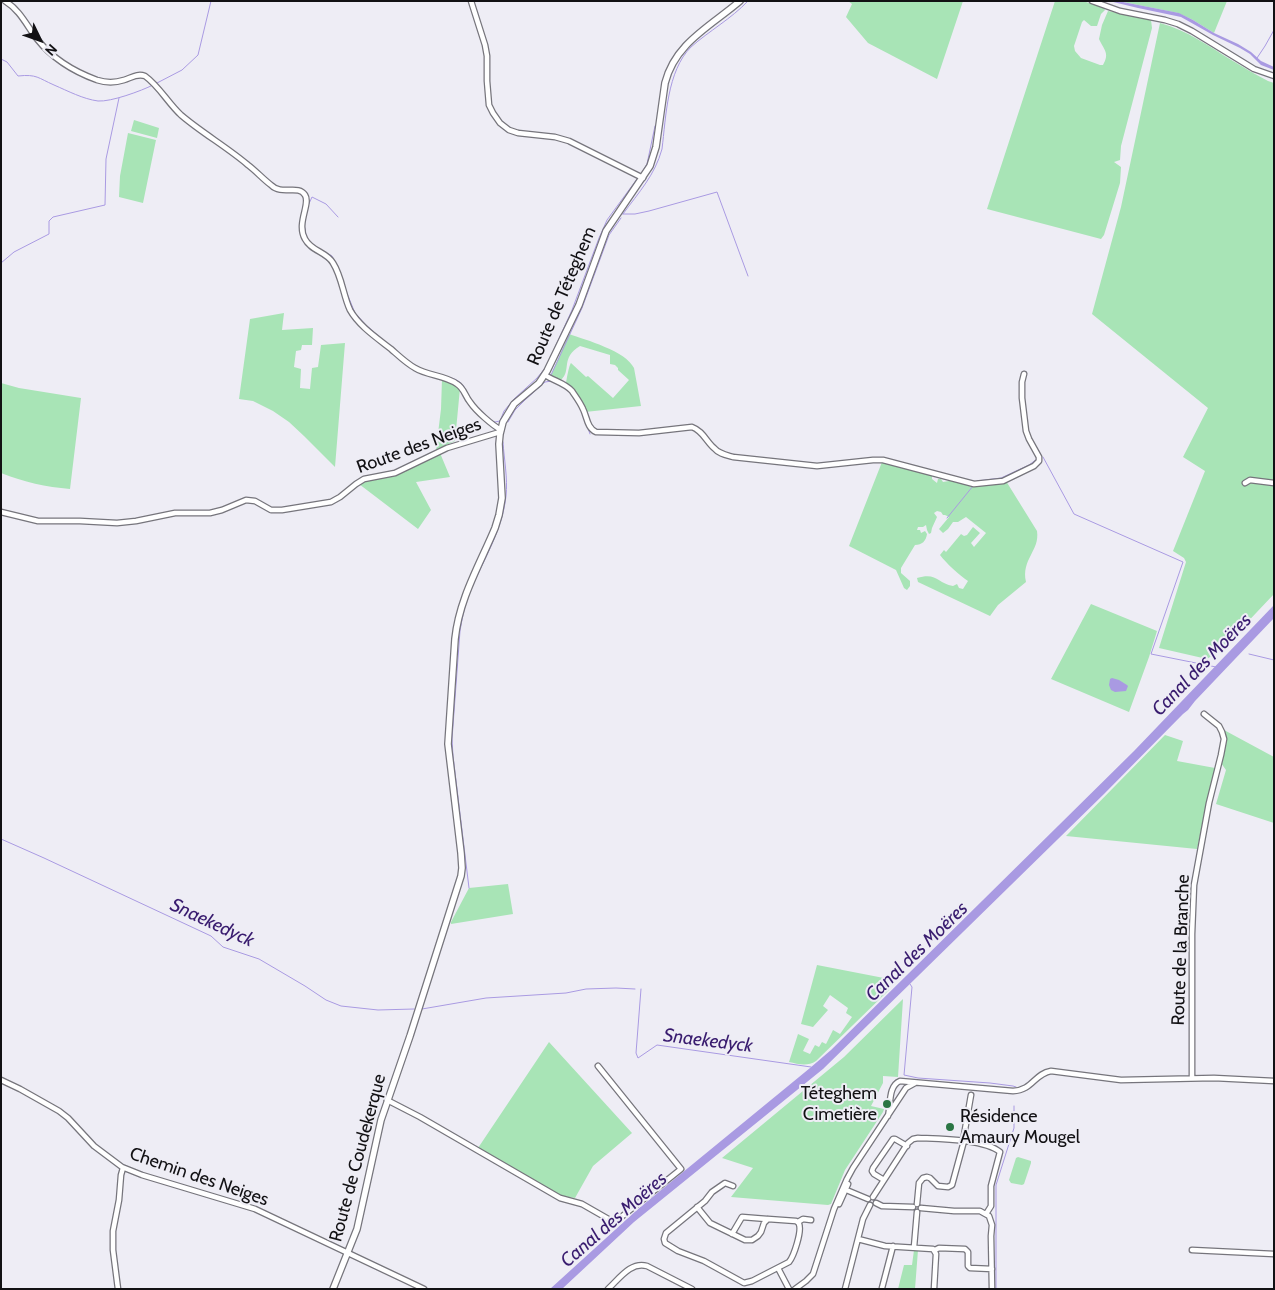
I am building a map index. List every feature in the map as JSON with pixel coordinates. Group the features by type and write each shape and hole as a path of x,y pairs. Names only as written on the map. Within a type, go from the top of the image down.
{"main road":[{"name":"Route de Téteghem","path":"420,1005 462,871 448,744 455,639 462,605 499,515 502,491 499,447 504,420 512,406 545,376 577,308 608,227 649,168 654,156 665,83 674,60 691,40 740,1"},
{"name":"Route de Coudekerque","path":"332,1289 358,1226 377,1134 420,1005"}],"street":[{"path":"5,1 14,7 46,49 69,66 102,82 117,82 140,74 147,77 184,117 249,165 274,188 281,191 298,190 303,192 307,200 302,222 304,238 333,262 350,308 357,319 414,368 458,384 471,404 501,431"},
{"path":"471,1 487,56 490,106 494,116 500,123 516,133 555,137 568,141 643,178"},
{"path":"1092,1 1128,13 1178,24 1254,69 1274,76"},
{"path":"545,376 570,389 580,403 590,426 595,431 639,433 692,427 700,431 716,450 733,457 817,466 883,460 976,484 1004,480 1032,467 1039,461 1038,453 1028,439 1026,431 1022,398 1024,374"},
{"name":"Route des Neiges","path":"1,512 38,521 117,523 172,514 210,513 246,500 255,501 271,510 277,511 331,502 364,479 395,473 444,449 501,431"},
{"path":"1245,483 1250,480 1274,483"},
{"name":"Route de la Branche","path":"1192,1078 1194,885 1209,803 1224,741 1220,727 1204,714"},
{"path":"387,1100 560,1198 582,1204 611,1220 615,1220 681,1169 598,1066"},
{"path":"888,1116 892,1089 900,1081 1015,1091 1027,1087 1041,1075 1049,1072 1121,1080 1224,1078 1274,1081"},
{"name":"Chemin des Neiges","path":"1,1080 18,1087 59,1111 94,1146 123,1168 255,1209 424,1289"},
{"path":"795,1289 806,1282 813,1274 832,1216 852,1170 903,1093 909,1086 918,1082"},
{"path":"895,1084 903,1089 903,1093"},
{"path":"914,1247 920,1181 927,1177 938,1186 948,1187 952,1185 963,1141 971,1095"},
{"path":"871,1198 911,1140 917,1138 963,1141 989,1147 1000,1152 991,1186 991,1206 986,1214"},
{"path":"884,1180 874,1174 872,1169 893,1139 906,1146"},
{"path":"118,1289 113,1250 113,1230 123,1168"},
{"path":"733,1186 727,1183 723,1184 666,1233 664,1238 666,1244 702,1260 743,1282 752,1282 789,1262 799,1235 800,1225 798,1222"},
{"path":"844,1189 876,1200 864,1219 846,1288"},
{"path":"873,1204 959,1211 978,1210 986,1214 990,1218 992,1225 992,1289"},
{"path":"697,1207 710,1222 744,1240 753,1239 760,1233 767,1219"},
{"path":"732,1234 742,1217 794,1220 798,1222 811,1220"},
{"path":"858,1239 883,1246 932,1248 935,1250 939,1248 966,1249 968,1252 968,1266 970,1268 992,1268"},
{"path":"882,1288 893,1246"},
{"path":"934,1289 935,1250"},
{"path":"1192,1250 1274,1254"},
{"path":"608,1289 630,1268 641,1265 647,1266 692,1289"},
{"path":"778,1268 789,1289"}],"green space":[{"path":"848,1 963,1 937,79 868,43 846,17 852,4"},
{"path":"1055,1 1083,1 1104,8 1105,10 1101,14 1097,26 1091,26 1084,20 1082,22 1074,46 1075,51 1081,58 1100,65 1103,65 1106,52 1099,39 1108,11 1151,20 1152,28 1121,146 1120,160 1114,162 1121,167 1120,183 1104,235 1101,239 987,209"},
{"path":"1118,1 1227,1 1214,33 1178,13"},
{"path":"1160,23 1207,44 1255,74 1274,83 1274,594 1222,649 1207,659 1159,648 1186,562 1184,558 1173,551 1205,471 1183,457 1208,408 1092,314 1121,207"},
{"path":"134,120 159,128 157,138 131,131"},
{"path":"128,133 156,140 143,203 119,197 120,176"},
{"path":"284,313 282,330 313,328 312,345 302,345 301,350 296,351 294,367 301,369 300,388 310,389 312,368 318,367 321,345 345,343 335,467 289,422 253,401 239,399 250,319"},
{"path":"569,334 614,351 630,362 634,368 641,406 585,412 566,384 571,363 613,398 629,380 615,365 610,364 610,355 580,346 570,355 564,376 561,380 556,380 551,375"},
{"path":"442,379 460,388 455,441 436,450 441,409"},
{"path":"1,383 19,388 81,398 70,489 35,484 1,473"},
{"path":"440,453 450,477 416,482 431,510 418,529 359,484 363,481 397,474"},
{"path":"882,462 908,467 932,475 932,479 937,483 938,479 941,479 943,482 955,480 978,483 992,479 1006,481 1037,531 1037,538 1026,567 1026,582 998,605 990,616 918,582 917,578 929,576 948,585 953,586 957,584 959,588 963,589 968,581 940,555 944,550 946,552 961,534 967,535 973,527 980,533 971,543 974,547 986,533 966,517 958,522 953,522 943,533 939,529 949,517 937,511 934,513 937,517 931,533 929,534 926,525 918,527 917,530 920,530 921,533 925,531 927,534 923,542 915,545 901,568 901,573 910,581 910,586 907,590 904,588 896,570 849,546"},
{"path":"1091,604 1157,631 1129,712 1051,679"},
{"path":"1224,730 1274,757 1274,823 1216,804 1226,770 1221,763 1226,742"},
{"path":"1165,735 1183,741 1177,761 1215,768 1197,849 1066,836"},
{"path":"508,884 513,914 451,924 469,888"},
{"path":"817,965 889,979 885,986 889,990 816,1061 806,1064 789,1062 798,1034 809,1039 803,1051 810,1054 815,1045 819,1047 822,1042 826,1044 833,1030 840,1034 852,1017 846,1013 848,1008 830,995 823,1006 828,1010 813,1027 801,1024"},
{"path":"903,999 898,1077 883,1076 883,1083 871,1106 884,1109 883,1112 845,1170 831,1204 731,1197 753,1168 722,1158 844,1057"},
{"path":"549,1042 632,1133 593,1166 575,1198 562,1196 478,1148"},
{"path":"1018,1157 1031,1161 1024,1184 1022,1185 1011,1183 1009,1180"},
{"path":"914,1250 918,1250 915,1289 898,1289 904,1265 912,1265"}],"shaded area":[{"path":"1109,1 1118,1 1179,13 1238,44 1261,61 1274,67 1274,70 1261,65 1250,54 1240,48 1181,17"},
{"path":"1274,605 1274,618 1188,710 823,1069 634,1222 562,1289 550,1289 638,1209 831,1050 1134,751"},
{"path":"1112,678 1127,685 1126,691 1115,692 1111,690 1109,685"}],"waterway":[{"path":"157,83 182,70 198,55 211,1"},
{"path":"623,214 646,183 659,158 672,81 683,57 691,47 748,1"},
{"path":"1257,58 1274,30"},
{"path":"1,59 7,62 18,76 37,77 76,94 98,101 118,98 153,85"},
{"path":"1,263 14,252 49,234 49,221 53,217 105,205 106,159 119,98"},
{"path":"641,174 647,164 655,126"},
{"path":"448,377 462,384 474,404 492,421 500,421 504,411 514,399 546,367 572,310 607,220 637,179"},
{"path":"623,214 649,211 717,192 748,276"},
{"path":"307,208 312,197 326,204 338,217"},
{"path":"552,376 582,308 609,235 621,218"},
{"path":"304,224 306,235"},
{"path":"314,246 332,256 338,268"},
{"path":"344,286 355,313 383,340"},
{"path":"401,355 408,361"},
{"path":"508,422 515,410 525,400 545,382 552,381"},
{"path":"586,423 590,434"},
{"path":"469,888 452,739 460,631 468,597 496,535 504,510 507,483 503,442"},
{"name":"Canal des Moëres","path":"1043,457 1074,514 1183,562 1151,654 1216,667"},
{"path":"977,481 1001,478 1029,465 1037,459"},
{"path":"947,518 973,486"},
{"path":"1249,654 1274,660"},
{"name":"Snaekedyck","path":"1,839 211,936 223,947 259,959 326,1000 341,1006 378,1010 414,1009"},
{"name":"Snaekedyck","path":"910,984 912,987 904,1075 1016,1087"},
{"name":"Snaekedyck","path":"422,1009 486,998 566,993 586,989 635,989"},
{"name":"Snaekedyck","path":"641,989 636,1053 638,1058 657,1045 811,1067"},
{"name":"Snaekedyck","path":"996,1289 996,1185 1014,1128 1014,1106"}],"place":[{"name":"Téteghem Cimetière","path":"887,1104"},
{"name":"Résidence Amaury Mougel","path":"950,1127"}]}
